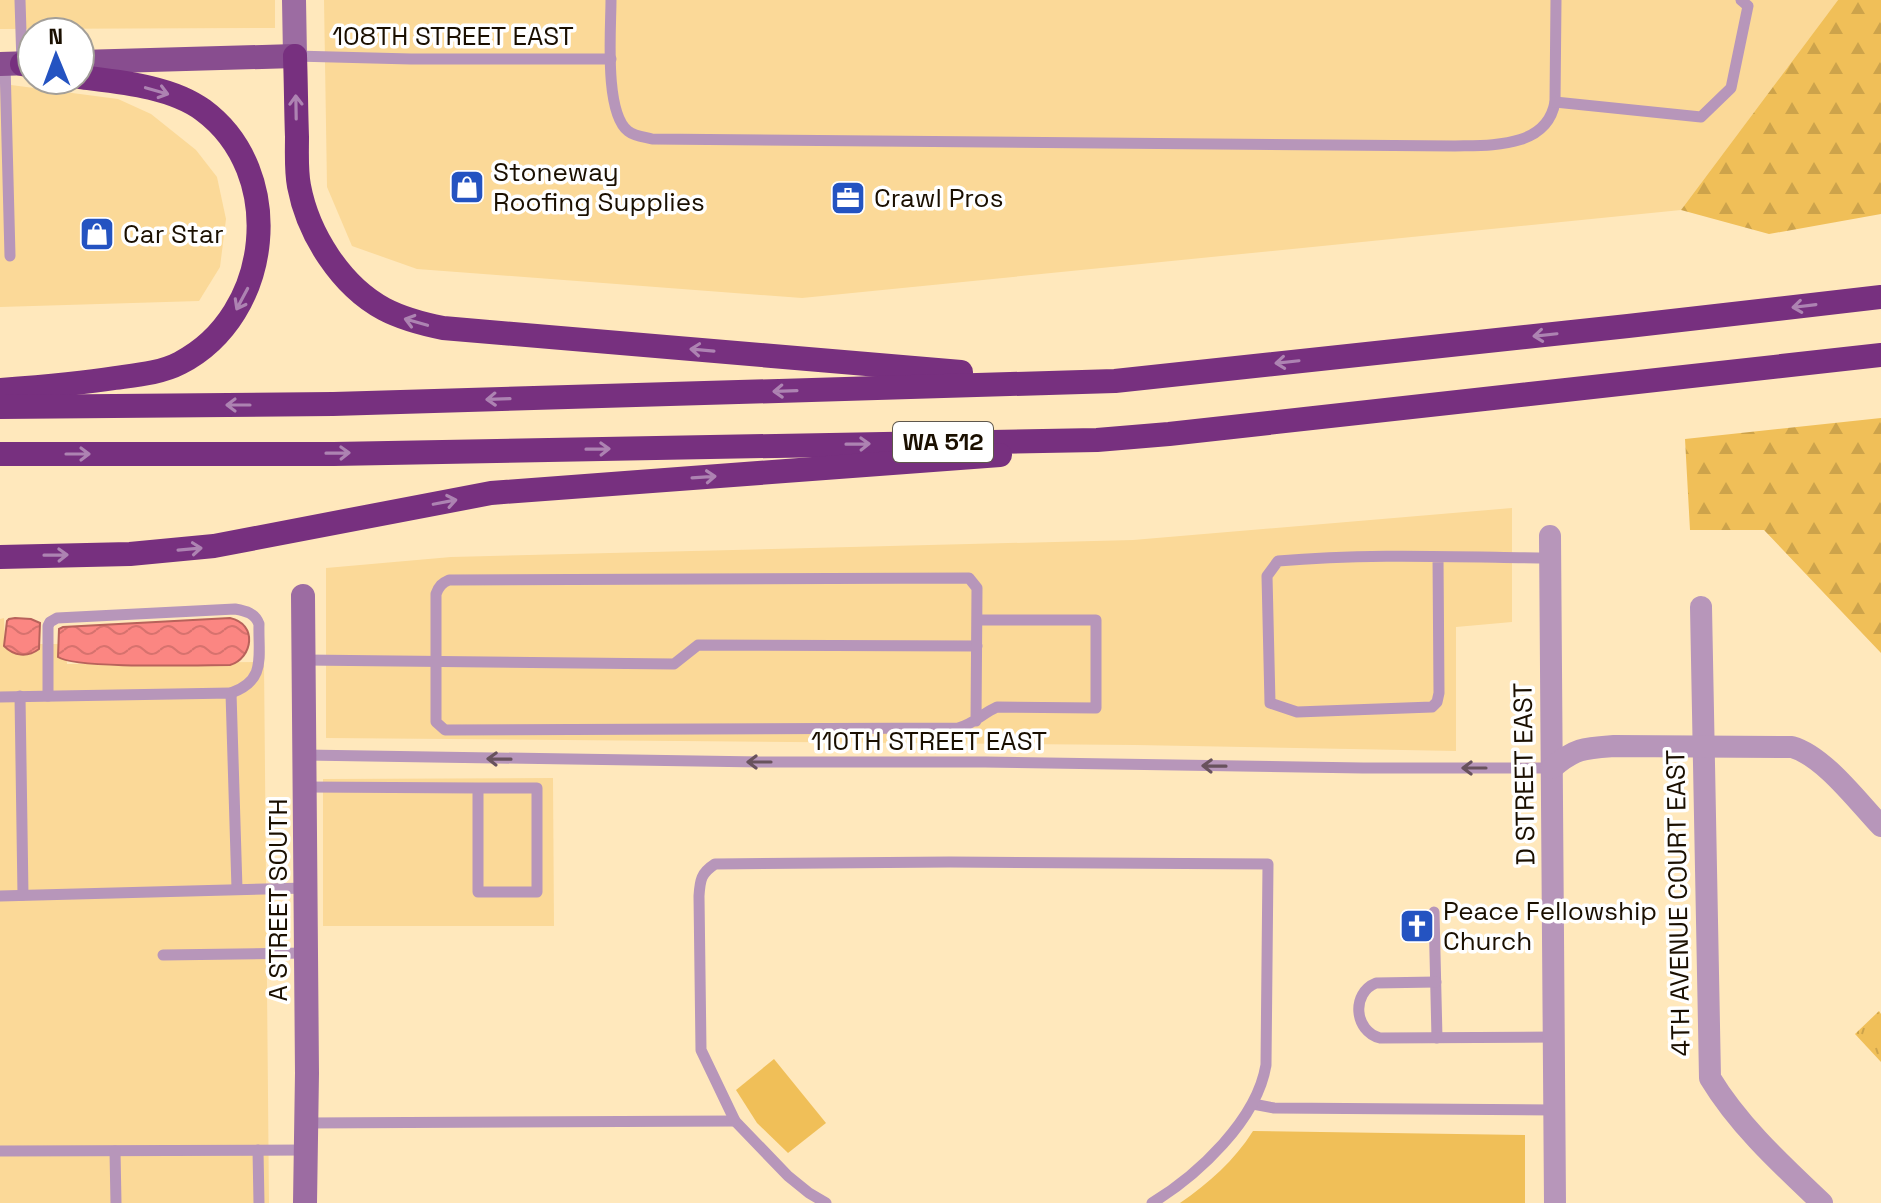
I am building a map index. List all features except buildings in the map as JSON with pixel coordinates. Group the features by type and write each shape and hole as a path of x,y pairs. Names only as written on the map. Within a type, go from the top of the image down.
{"highway":[{"path":"295,56 298,184 307,217 315,235 349,281 370,301 404,318 459,329 940,370 1115,381"},
{"path":"0,390 60,386 129,376 178,364 202,348 230,319 253,276 259,241 255,195 245,165 220,125 199,108 172,95 133,84 96,79"},
{"name":"WA 512","path":"0,407 333,404 1115,381 1881,297"},
{"name":"WA 512","path":"0,454 349,453 1081,440 1169,434 1881,355"},
{"path":"0,557 130,554 214,546 491,493 976,458 1169,434"}],"main road":[{"path":"96,62 295,56"}],"street":[{"path":"294,0 295,56"},
{"name":"D STREET EAST","path":"1550,547 1555,1203"},
{"name":"A STREET SOUTH","path":"303,596 305,1203"},
{"name":"4TH AVENUE COURT EAST","path":"1701,607 1710,1078 1730,1108 1822,1203"},
{"path":"1552,768 1567,755 1588,748 1614,746 1766,745 1800,749 1819,761 1881,826"}],"lane":[{"path":"611,0 613,102 621,123 631,133 652,139 1455,146 1506,144 1526,137 1548,123 1555,102 1556,0"},
{"path":"1555,102 1701,117 1731,88 1748,6 1741,0"},
{"name":"108TH STREET EAST","path":"295,56 611,59"},
{"path":"10,256 17,96"},
{"path":"1438,557 1439,693 1432,707 1297,712 1270,703 1267,576 1278,561 1332,557 1438,557 1550,547"},
{"path":"976,721 977,588 969,578 449,580 443,582 436,594 436,722 445,730 958,728 976,721 997,707 1096,708 1096,620 977,620"},
{"path":"0,697 231,693 245,688 258,671 259,624 247,612 235,609 57,618 48,626 48,696"},
{"path":"305,660 674,664 698,645 977,646"},
{"path":"231,693 237,889"},
{"path":"20,696 23,895"},
{"name":"110TH STREET EAST","path":"305,755 1552,768"},
{"path":"306,787 537,788 537,892 478,892 478,788"},
{"path":"826,1203 806,1198 735,1121 701,1050 699,896 705,870 715,864 1268,864 1264,1078 1253,1104 1224,1143 1175,1189 1152,1203"},
{"path":"0,896 306,888"},
{"path":"1434,912 1437,1038"},
{"path":"163,955 306,953"},
{"path":"1436,982 1376,983 1368,986 1359,1001 1361,1023 1373,1036 1380,1038 1554,1037"},
{"path":"1253,1104 1274,1108 1554,1110"},
{"path":"306,1123 735,1121"},
{"path":"258,1150 259,1203"},
{"path":"0,1151 306,1150"},
{"path":"115,1151 116,1203"}],"shaded area":[{"path":"0,0 275,0 275,28 96,29 96,16 16,16 16,29 0,29"},
{"path":"324,0 1838,0 1681,210 802,298 417,269 352,246 327,187"},
{"path":"0,86 16,86 16,96 118,99 151,114 196,150 217,177 226,219 220,267 199,301 0,307"},
{"path":"1512,508 1512,622 1456,627 1456,751 326,738 326,568 451,557 1133,540"},
{"path":"4,618 5,644 66,644 67,664 264,662 269,1203 0,1203 0,619"},
{"path":"553,778 554,926 323,926 323,779"}],"green space":[{"path":"1838,0 1881,0 1881,214 1769,234 1681,210"},
{"path":"1881,418 1881,653 1764,530 1690,530 1685,439"},
{"path":"1879,1011 1881,1014 1881,1062 1855,1034"},
{"path":"774,1059 826,1123 788,1153 757,1123 736,1090"},
{"path":"1253,1131 1525,1135 1525,1203 1180,1203 1220,1171"}],"water":[{"path":"15,618 40,623 39,649 21,655 4,646 7,621"},
{"path":"230,618 245,627 249,641 244,656 230,665 113,665 58,657 59,629 63,627"}],"place":[{"name":"Stoneway Roofing Supplies","path":"467,187"},
{"name":"Crawl Pros","path":"848,198"},
{"name":"Car Star","path":"97,234"},
{"name":"Peace Fellowship Church","path":"1417,926"}]}
